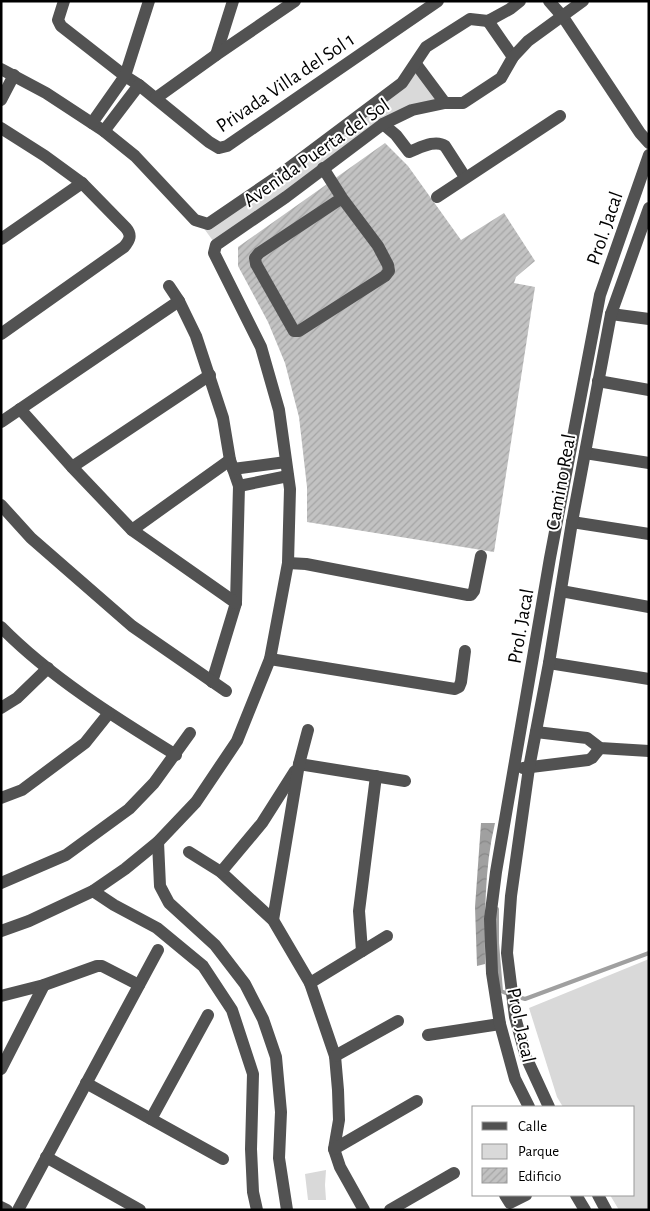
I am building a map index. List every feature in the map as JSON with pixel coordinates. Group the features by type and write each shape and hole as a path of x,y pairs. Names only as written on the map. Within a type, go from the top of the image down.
{"street":[{"name":"Privada Villa del Sol 1","path":"64,1 58,17 59,23 125,76 140,85 214,146 219,148 438,1"},
{"path":"95,118 125,76 149,1"},
{"path":"216,55 233,1"},
{"path":"156,98 294,1"},
{"name":"Avenida Puerta del Sol","path":"108,127 181,207 200,223 211,223 274,179 402,83 426,47 470,19 488,21 520,1"},
{"path":"549,1 563,17 640,133 649,143"},
{"name":"Avenida Puerta del Sol","path":"281,470 279,410 261,347 214,253 216,245 383,124 412,110 444,103 463,103 501,78 513,57 528,42 583,1"},
{"path":"488,21 513,57"},
{"path":"416,64 444,103"},
{"path":"1,69 95,118 108,127 140,85"},
{"path":"4,94 14,75"},
{"path":"437,197 560,116"},
{"path":"383,124 409,152 434,143 440,143 445,146 465,177"},
{"path":"1,334 128,242 130,238 130,233 82,183 45,156 4,133"},
{"name":"Prol. Jacal","path":"528,1106 515,1079 500,1024 492,974 490,919 496,872 550,558 600,295 649,155"},
{"path":"323,168 342,198 378,246 388,265 389,271 385,276 307,326 299,331 294,331 256,264 255,258 259,252 342,198"},
{"path":"274,179 286,196"},
{"path":"1,239 82,183"},
{"name":"Camino Real","path":"529,768 611,314 643,239 649,208"},
{"path":"169,286 196,336 210,375 223,418 232,464 239,486 236,603 212,682"},
{"path":"1,422 178,301"},
{"path":"611,314 649,319"},
{"path":"72,467 210,375"},
{"path":"598,381 649,390"},
{"path":"20,409 132,530 236,603"},
{"path":"585,453 649,463"},
{"path":"132,530 232,464 281,470"},
{"path":"239,486 281,470"},
{"path":"1,931 29,921 93,891 125,869 158,842 196,802 237,741 270,660 288,563 290,488 281,470"},
{"path":"1,505 31,538 132,626 226,691"},
{"path":"572,522 649,534"},
{"path":"288,563 306,564 471,595 474,591 481,556"},
{"path":"560,591 649,607"},
{"path":"4,635 109,713 176,755"},
{"path":"270,660 455,689 459,687 461,682 465,651"},
{"path":"549,663 649,678"},
{"path":"1,708 17,698 48,668"},
{"path":"1,798 22,790 85,743 109,713"},
{"path":"273,920 299,764 308,730"},
{"path":"536,732 587,738 600,748 649,751"},
{"path":"1,883 66,856 129,809 154,783 190,733"},
{"path":"514,768 529,768 588,760 600,748"},
{"path":"299,764 405,781"},
{"path":"220,872 262,823 299,764"},
{"name":"Prol. Jacal","path":"529,768 511,896 507,953 515,1017 526,1057 549,1106"},
{"path":"362,951 359,911 376,776"},
{"path":"158,842 160,886 169,903 215,945 245,984 263,1020 276,1057 281,1112 280,1158 287,1210"},
{"path":"190,852 220,872 273,920 310,983 334,1056 339,1120 334,1149 340,1166 364,1210"},
{"path":"93,891 114,905 157,928 203,966 232,1010 253,1074 251,1149 253,1192 257,1210"},
{"path":"310,983 387,936"},
{"path":"18,1210 158,950"},
{"path":"1,996 44,985 97,966 102,966 139,985"},
{"path":"1,1069 44,985"},
{"path":"151,1119 208,1014"},
{"path":"334,1056 398,1021"},
{"path":"428,1034 500,1024"},
{"path":"86,1083 223,1159"},
{"path":"334,1149 417,1102"},
{"path":"46,1157 140,1210"},
{"path":"390,1210 454,1173"},
{"path":"506,1196 510,1203 524,1196"},
{"path":"577,1196 585,1210"},
{"path":"599,1196 606,1210"},
{"path":"1,1207 7,1210"}],"green space":[{"path":"416,64 445,103 412,110 216,245 200,223 274,179"},
{"path":"649,959 649,1210 619,1210 611,1196 635,1196 635,1106 562,1106 557,1097 529,1008"},
{"path":"326,1170 326,1200 308,1200 305,1174"}],"water":[{"path":"481,823 495,823 487,875 485,964 477,966 475,907"}],"building":[{"path":"385,143 408,166 461,240 504,213 535,261 516,277 514,283 535,287 494,552 307,522 307,487 299,417 285,363 268,322 238,266 238,247"}],"waterway":[{"path":"497,909 497,943 501,991 508,994"},
{"path":"515,996 525,999 649,953"}]}
